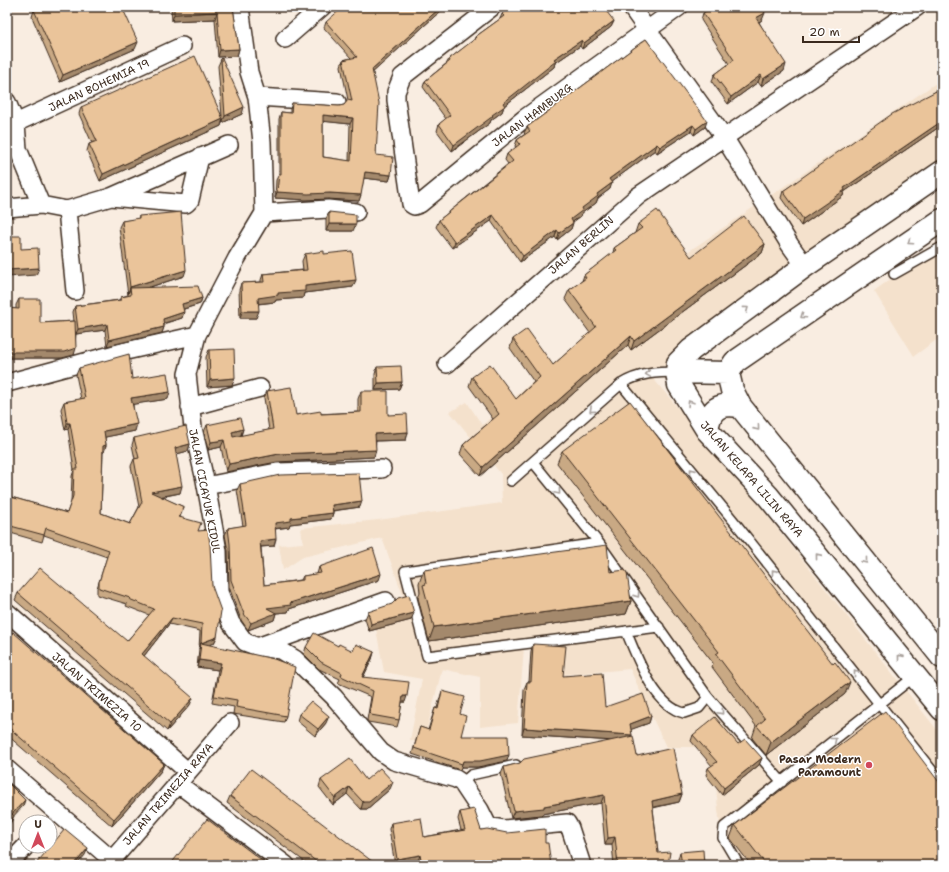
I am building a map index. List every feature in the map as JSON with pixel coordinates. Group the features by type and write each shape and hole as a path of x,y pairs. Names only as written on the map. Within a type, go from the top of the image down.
{"street":[{"path":"240,7 249,72 257,97 262,142 264,213 328,209 356,212"},
{"path":"285,39 322,7"},
{"name":"JALAN HAMBURG","path":"492,7 402,77 396,92 411,204 414,206 420,204 524,118 679,7"},
{"path":"631,7 724,137 790,245 805,266"},
{"name":"JALAN BERLIN","path":"446,364 638,196 917,7"},
{"name":"JALAN BOHEMIA 19","path":"11,126 182,46"},
{"path":"257,97 338,102"},
{"path":"7,102 12,144 41,205"},
{"path":"7,208 41,205 67,210 111,197 229,145"},
{"path":"111,197 178,205 186,204 190,200 200,157"},
{"path":"728,373 677,372 678,363 691,350 805,266 942,172"},
{"path":"67,210 75,291"},
{"name":"JALAN CICAYUR KIDUL","path":"264,213 237,258 197,335 187,374 193,428 218,551 218,592 232,623 245,642 258,647 280,650 295,659 334,697 381,752 394,761 456,779 462,783"},
{"path":"939,227 735,362 728,373 732,390 740,406 942,657"},
{"path":"7,383 126,351 197,335"},
{"name":"JALAN KELAPA LILIN RAYA","path":"677,372 680,385 707,430 768,496 942,709"},
{"path":"190,407 260,388"},
{"path":"707,430 710,416 719,407 728,405 740,406"},
{"path":"206,486 277,472 382,469"},
{"path":"258,647 386,601"},
{"name":"JALAN TRIMEZIA 10","path":"7,612 182,777 286,865"},
{"name":"JALAN TRIMEZIA RAYA","path":"109,863 230,723"},
{"path":"7,769 109,863"},
{"path":"462,783 480,810 488,826 504,829 567,823 582,865"},
{"path":"8,865 18,854"}],"lane":[{"path":"894,274 942,247"},
{"path":"511,481 621,384 634,376 658,372 677,372"},
{"path":"621,384 880,704 942,783"},
{"path":"533,462 599,543 708,697 782,782"},
{"path":"599,543 405,571 427,656 659,627"},
{"path":"626,631 650,681 657,693 670,707 684,714 699,708 708,697"},
{"path":"739,865 723,838 724,827 915,676"},
{"path":"462,783 471,775 516,765"}],"shaded area":[{"path":"942,79 942,161 820,246 651,376 739,480 942,736 942,865 739,865 723,846 718,810 713,747 666,747 630,669 562,675 558,648 524,648 518,723 480,727 480,677 442,669 423,745 410,740 422,679 384,672 374,618 408,609 382,538 303,557 283,570 279,545 303,543 301,528 378,520 502,503 501,474 450,412 467,402 482,425 670,264"},
{"path":"942,242 942,336 914,356 874,291"}],"building":[{"path":"42,7 122,7 138,42 63,75 34,10"},
{"path":"174,7 233,7 239,49 220,50 217,12 174,14"},
{"path":"343,7 441,7 372,69 379,103 376,155 393,157 391,175 365,172 361,195 277,192 279,174 281,174 281,112 291,113 292,103 339,106 344,105 348,100 352,101 343,60 357,57 326,22","holes":["323,115 353,118 351,161 323,157"]},
{"path":"509,7 603,7 614,21 584,43 582,40 554,59 556,61 503,103 505,106 454,145 439,124 450,115 425,81 450,61 449,59 476,38 475,37 504,16 502,14"},
{"path":"713,7 764,7 762,8 765,13 756,18 786,64 763,79 761,75 731,97 714,75 734,60 703,13"},
{"path":"646,39 707,121 696,129 693,125 660,147 657,144 609,179 612,183 597,194 598,196 582,208 583,210 571,219 573,223 559,233 557,230 523,256 493,215 455,242 439,220 513,161 507,154 520,144 517,140 530,131 527,127"},
{"path":"195,56 223,119 103,174 89,144 97,141 81,107"},
{"path":"222,58 244,107 225,116 221,59"},
{"path":"942,88 942,121 844,188 845,190 803,219 783,191 892,114"},
{"path":"657,210 691,257 744,216 765,244 634,341 631,336 483,467 463,445 499,414 472,377 490,364 516,399 540,377 513,339 527,329 553,365 596,327 569,290 586,278 584,275 616,250 614,248 642,228 638,224"},
{"path":"181,212 186,270 130,287 122,221 139,218 139,216"},
{"path":"329,212 356,215 356,224 329,224"},
{"path":"7,236 21,236 21,249 38,248 39,268 7,270"},
{"path":"324,251 324,254 352,251 356,280 305,286 305,291 278,293 278,295 258,298 259,311 242,311 241,283 264,282 263,274 307,270 305,254"},
{"path":"198,286 202,298 182,304 184,312 163,319 164,327 109,340 107,324 78,329 75,306 121,300 121,297 131,295 130,288"},
{"path":"19,299 40,299 40,323 75,321 76,348 64,352 7,352 7,308 19,309"},
{"path":"234,349 235,378 210,380 209,350"},
{"path":"129,354 132,379 167,373 170,392 131,398 137,424 104,431 106,445 103,446 101,513 130,524 142,502 134,459 139,458 134,438 186,426 190,444 175,448 182,486 151,492 184,507 179,517 201,523 198,531 208,530 212,586 221,611 217,637 201,643 202,624 172,618 142,654 193,698 170,724 18,593 40,568 127,641 154,609 129,599 130,598 99,588 99,582 109,550 46,528 44,535 7,525 7,510 11,497 67,513 73,496 74,469 78,469 70,423 67,423 64,402 85,398 79,368"},
{"path":"401,366 402,382 378,383 377,367"},
{"path":"291,387 296,415 321,411 321,414 361,412 361,391 388,391 388,415 407,414 408,432 375,434 376,450 279,454 229,464 224,440 211,442 207,425 240,418 243,429 232,432 233,437 273,429 267,391"},
{"path":"630,401 833,664 835,662 850,682 771,742 757,726 765,719 716,654 719,652 562,451"},
{"path":"359,473 362,501 332,505 333,513 291,518 291,521 275,523 276,539 260,541 264,585 303,580 303,576 321,573 319,567 373,548 381,574 290,603 291,605 267,608 276,613 251,623 244,614 231,580 228,528 246,525 240,484 280,475"},
{"path":"607,545 610,572 625,570 627,573 631,601 434,627 423,585 426,584 424,570"},
{"path":"409,595 414,613 371,624 368,612 392,604 398,598"},
{"path":"13,632 164,764 114,819 7,726 7,639"},
{"path":"314,633 338,646 339,644 353,651 356,644 374,652 362,677 409,682 407,696 403,696 399,720 371,715 369,713 373,691 341,676 342,673 321,662 306,647"},
{"path":"201,643 274,659 295,667 286,716 236,707 237,700 214,696 221,663 199,660"},
{"path":"533,644 566,646 563,676 602,673 605,707 643,694 651,716 630,724 632,735 524,728 527,682 531,682"},
{"path":"442,691 465,697 460,714 466,716 461,736 508,736 509,755 480,761 463,761 462,764 414,748 420,727 429,730 435,708 438,709"},
{"path":"311,701 329,716 318,729 299,714"},
{"name":"Pasar Modern Paramount","path":"885,711 942,786 942,865 766,865 735,825"},
{"path":"715,717 738,744 745,739 762,758 724,788 708,768 717,762 693,735"},
{"path":"633,736 637,756 673,748 682,794 652,801 658,853 670,852 668,865 618,865 615,837 608,838 604,795 544,806 544,808 514,811 504,767 520,763 524,759"},
{"path":"350,759 366,780 380,768 393,782 369,802 363,802 349,787 335,798 321,780"},
{"path":"251,769 373,862 371,865 321,865 230,796"},
{"path":"7,782 25,800 12,814 14,816 7,825"},
{"path":"474,809 481,830 487,829 507,833 545,829 545,843 548,843 551,865 422,865 420,855 397,859 391,823 421,818 424,837 465,830 460,812"},
{"path":"207,819 268,865 170,865"},
{"path":"65,829 88,848 74,865 35,865 44,854 58,854 58,837"},
{"path":"703,850 704,865 682,865 680,852"}],"place":[{"name":"Pasar Modern Paramount","path":"869,765"}]}
